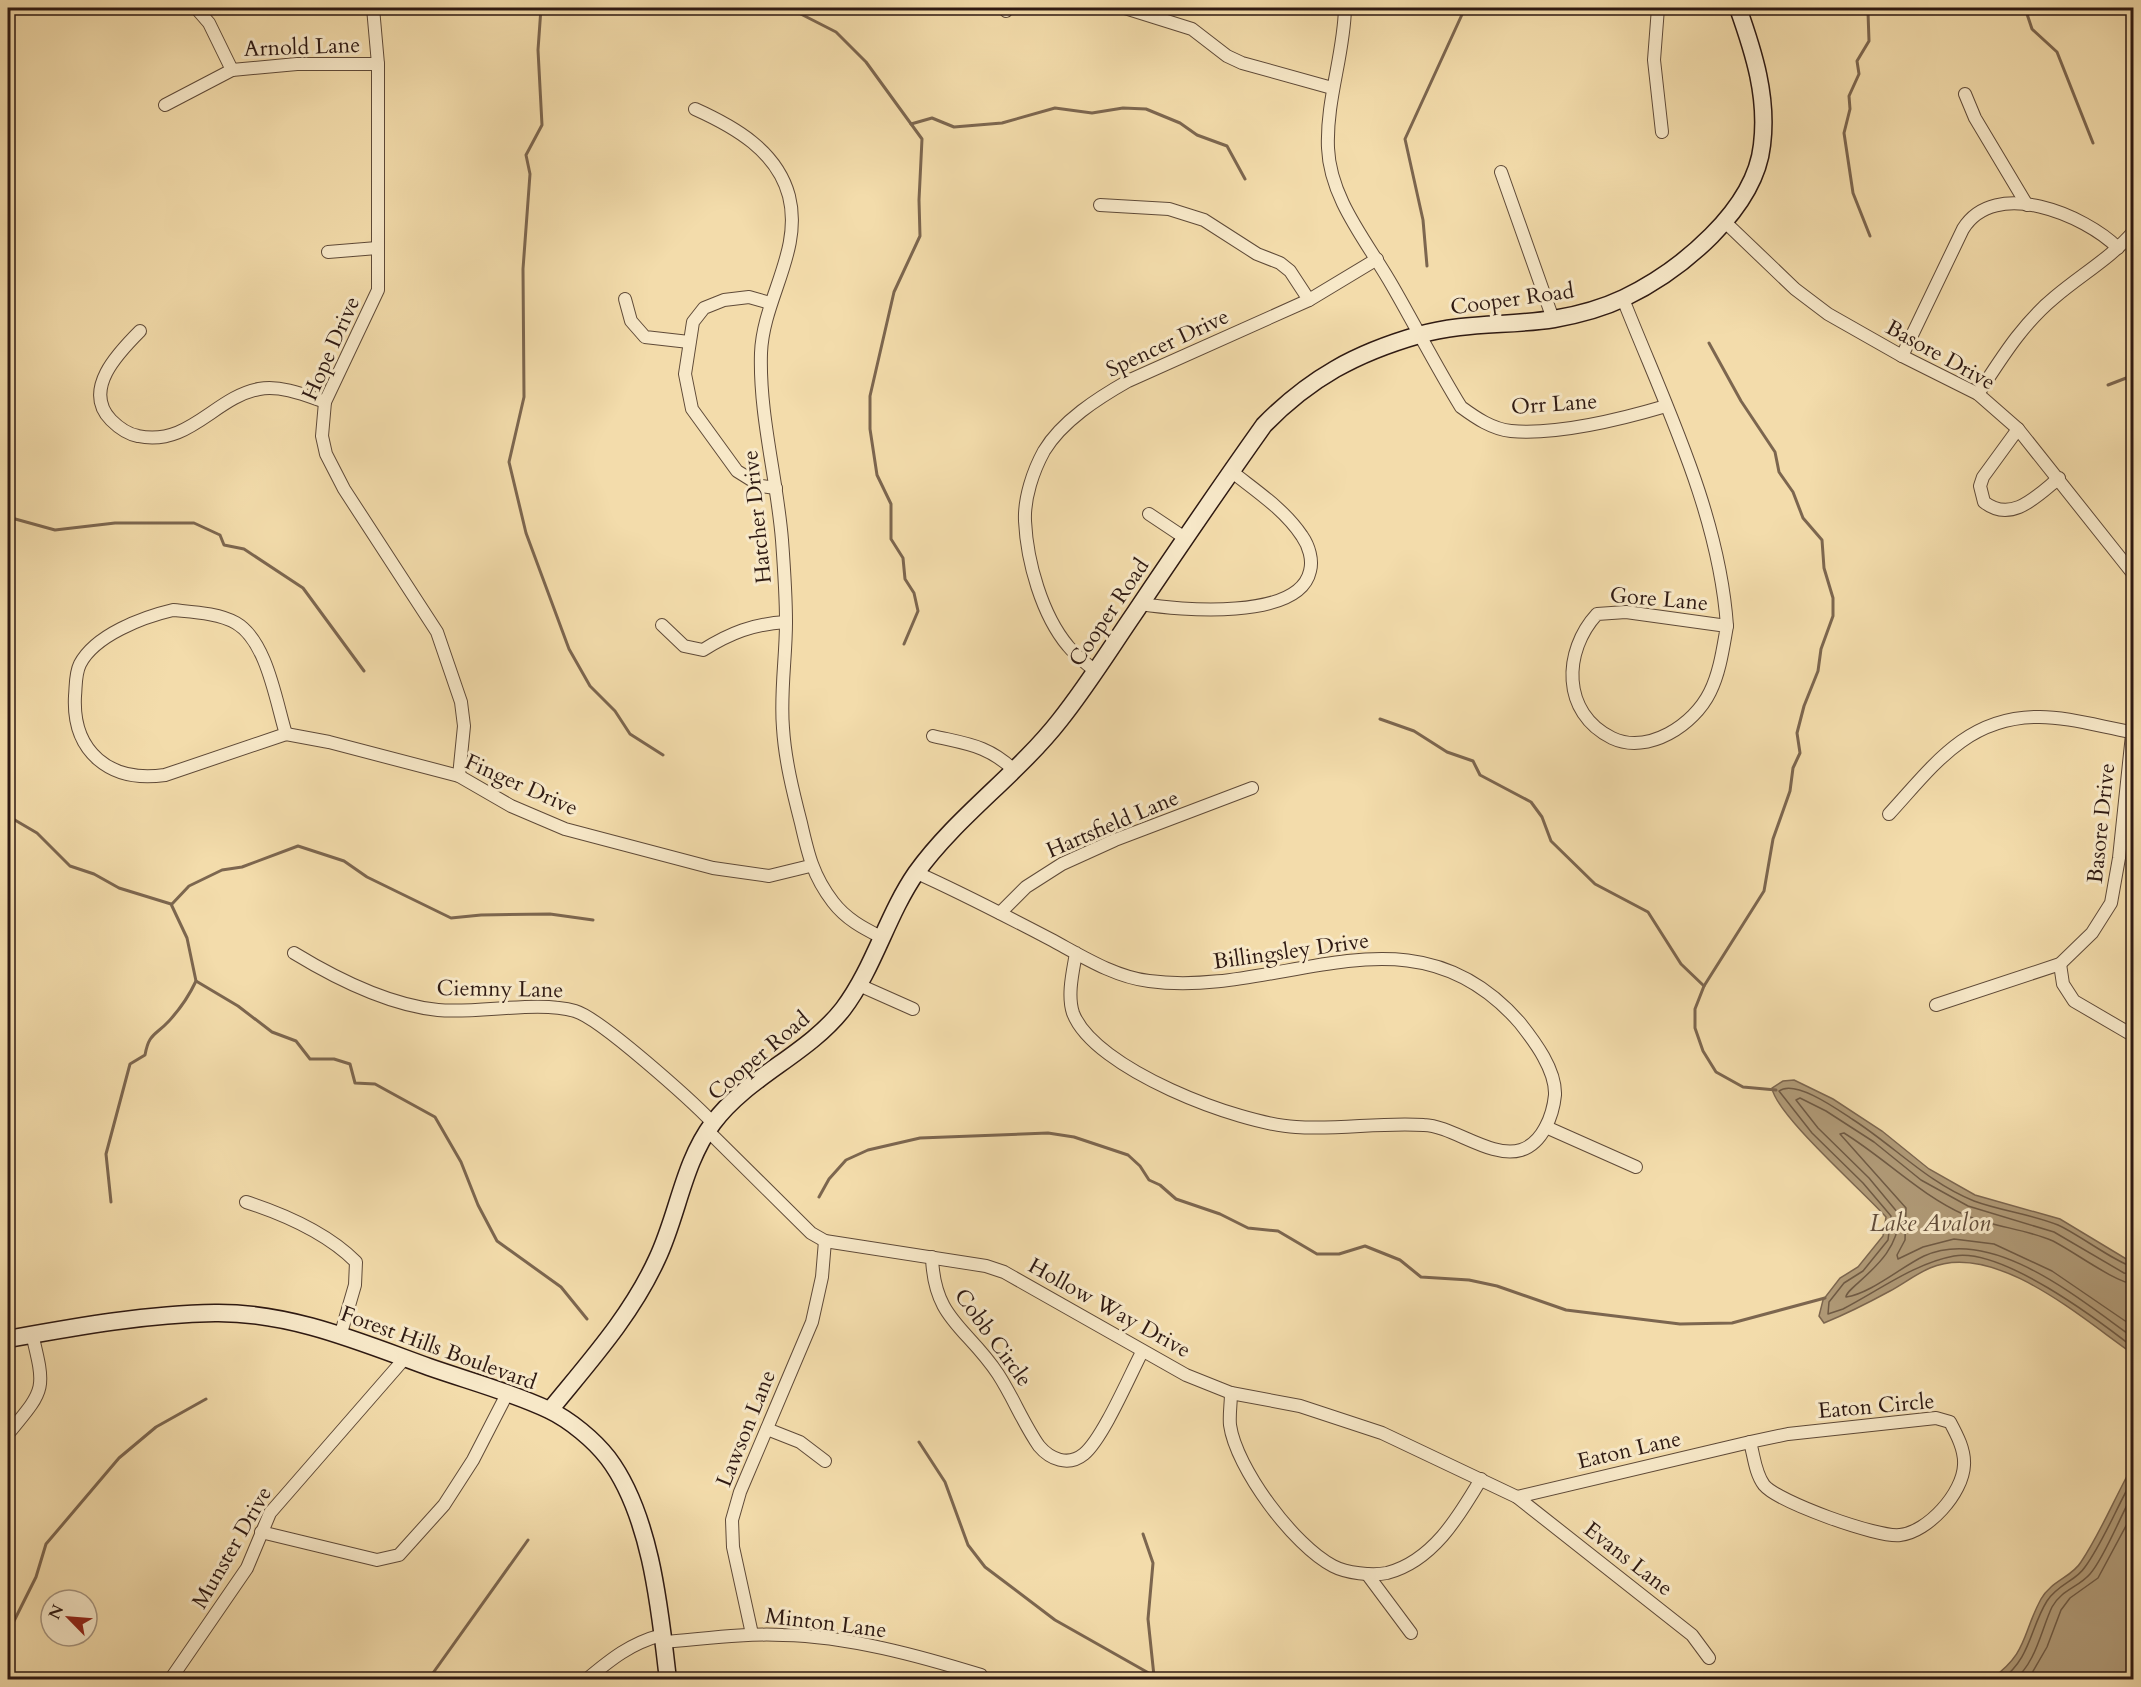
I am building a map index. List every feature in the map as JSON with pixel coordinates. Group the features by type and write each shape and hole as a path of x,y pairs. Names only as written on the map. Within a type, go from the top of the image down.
{"street":[{"path":"196,8 209,23 232,70"},
{"name":"Hope Drive","path":"373,8 378,64 378,290 326,402 322,436 332,469 437,632 456,680 464,726 459,776"},
{"path":"1125,8 1192,29 1227,56 1242,63 1332,88"},
{"name":"Orr Lane","path":"1345,8 1344,36 1332,88 1328,149 1336,187 1354,225 1377,259 1461,407 1483,423 1510,431 1570,427 1623,418 1666,406"},
{"path":"1658,8 1654,60 1662,132"},
{"name":"Cooper Road","path":"550,1410 632,1307 659,1255 694,1156 710,1127 739,1097 815,1039 845,1006 859,985 881,937 916,873 940,844 1015,771 1059,722 1264,425 1303,388 1343,363 1420,334 1453,328 1553,319 1623,299 1676,266 1725,222 1753,182 1762,146 1762,86 1738,8"},
{"name":"Arnold Lane","path":"165,105 232,70 297,64 378,64"},
{"path":"1965,94 1975,118 2027,205"},
{"name":"Hatcher Drive","path":"695,109 729,124 769,156 788,194 792,228 782,273 770,303 761,352 767,427 776,488 786,622 783,726 785,752 810,866 833,903 854,923 881,937"},
{"path":"1501,172 1553,319"},
{"path":"1902,356 1970,219 1989,207 2003,204 2027,205 2061,213 2126,243"},
{"path":"1100,205 1169,209 1204,220 1257,254 1280,262 1290,272 1309,300"},
{"name":"Basore Drive","path":"1725,222 1795,289 1828,314 1902,356 1978,394 2018,429 2060,478 2133,576"},
{"path":"1978,394 2025,324 2056,296 2104,262 2126,243 2133,231"},
{"path":"328,252 377,248"},
{"name":"Spencer Drive","path":"1095,671 1068,646 1053,622 1030,557 1025,520 1030,482 1045,450 1086,408 1128,381 1309,300 1377,259"},
{"path":"770,303 749,297 724,300 704,308 693,322 685,375 692,409 737,471 761,486 776,488"},
{"path":"625,299 631,321 645,337 689,342"},
{"name":"Gore Lane","path":"1623,299 1713,533 1724,585 1727,626 1717,676 1709,694 1699,710 1674,733 1645,742 1614,739 1588,719 1576,698 1572,677 1572,658 1586,626 1597,614 1626,612 1727,626"},
{"path":"140,331 107,369 102,386 101,402 109,417 122,430 137,436 153,438 174,435 194,426 247,392 261,388 296,392 326,402"},
{"path":"2018,429 1983,477 1980,486 1984,502 1999,512 2011,511 2025,505 2060,478"},
{"path":"1141,604 1190,610 1258,605 1292,596 1305,585 1312,562 1303,538 1280,510 1231,471"},
{"path":"1149,513 1185,538"},
{"path":"173,610 198,613 236,623 261,650 286,734 165,775 152,777 127,773 110,767 95,757 79,736 75,706 77,676 81,664 89,653 114,633 149,616 173,610"},
{"path":"662,625 684,646 703,650 731,633 762,623 786,622"},
{"path":"1889,814 1937,762 1971,732 2003,720 2038,716 2131,732"},
{"name":"Basore Drive","path":"1936,1005 2060,964 2092,933 2111,903 2120,858 2133,716"},
{"name":"Finger Drive","path":"286,734 329,742 459,776 511,806 565,829 713,868 769,876 810,866"},
{"path":"933,736 982,746 999,755 1015,771"},
{"name":"Hartsfield Lane","path":"1000,914 1026,887 1062,864 1115,840 1251,788"},
{"name":"Billingsley Drive","path":"916,873 1076,953 1125,975 1146,981 1192,984 1223,981 1317,963 1376,958 1410,960 1452,972 1496,999 1532,1037 1552,1076 1555,1092 1552,1113 1546,1127"},
{"name":"Ciemny Lane","path":"294,953 345,980 408,1004 438,1010 554,1008 581,1013 598,1024 710,1127"},
{"path":"1076,953 1072,1009 1077,1020 1092,1038 1116,1059 1204,1105 1263,1123 1292,1127 1326,1129 1428,1125 1484,1147 1498,1149 1520,1150 1533,1142 1546,1127 1636,1167"},
{"path":"2060,964 2063,984 2074,1001 2133,1036"},
{"path":"859,985 913,1009"},
{"name":"Hollow Way Drive","path":"710,1127 811,1233 825,1241 986,1266 1004,1272 1186,1375 1231,1393 1300,1406 1382,1433 1516,1497"},
{"path":"246,1203 283,1216 345,1251 356,1262 355,1285 341,1333"},
{"name":"Lawson Lane","path":"752,1634 733,1547 732,1520 740,1492 812,1322 822,1277 825,1241"},
{"name":"Cobb Circle","path":"932,1257 933,1282 943,1306 996,1372 1023,1414 1032,1436 1046,1454 1066,1461 1085,1454 1102,1428 1142,1352"},
{"name":"Forest Hills Boulevard","path":"8,1339 113,1322 216,1313 278,1320 341,1333 550,1410 585,1435 608,1457 624,1482 638,1516 647,1551 668,1680"},
{"path":"8,1434 39,1392 42,1376 32,1334"},
{"name":"Munster Drive","path":"170,1680 233,1592 247,1568 270,1513 358,1415 405,1358"},
{"path":"1231,1393 1230,1425 1235,1442 1264,1499 1315,1554 1334,1566 1367,1574 1387,1573 1426,1551 1444,1536 1481,1479"},
{"path":"261,1533 377,1560 399,1555 444,1505 473,1460 507,1394"},
{"name":"Eaton Circle","path":"1936,1418 1950,1422 1960,1440 1964,1465 1960,1481 1947,1505 1933,1519 1901,1535 1887,1535 1856,1527 1777,1496 1765,1486 1758,1474 1750,1442 1788,1434 1936,1418"},
{"path":"767,1429 800,1442 825,1461"},
{"name":"Eaton Lane","path":"1516,1497 1750,1442"},
{"name":"Evans Lane","path":"1516,1497 1692,1635 1709,1658"},
{"path":"1367,1574 1411,1633"},
{"name":"Minton Lane","path":"586,1680 618,1653 640,1641 752,1634 786,1635 885,1650 981,1675"}],"water":[{"name":"Lake Avalon","path":"1794,1080 1833,1099 1882,1131 1929,1169 1975,1195 2060,1219 2133,1263 2133,1358 2129,1351 2086,1319 2035,1286 2008,1273 1981,1265 1955,1262 1930,1268 1874,1300 1824,1323 1819,1316 1823,1300 1840,1278 1858,1267 1883,1236 1886,1217 1804,1134 1777,1100 1772,1088 1783,1081"},
{"path":"2133,1465 2133,1679 1991,1679 2003,1670 2018,1651 2045,1593 2081,1562"}],"waterway":[{"path":"541,8 538,50 542,125 526,155 530,174 523,269 524,397 509,462 526,533 569,649 590,686 615,711 630,734 663,755"},
{"path":"789,8 836,32 866,62 922,139 920,236 894,292 870,396 870,429 877,475 891,504 891,539 903,558 905,579 914,593 918,611 904,644"},
{"path":"1427,266 1423,220 1405,139 1465,8"},
{"path":"1870,236 1853,193 1844,133 1850,109 1849,96 1859,74 1857,61 1869,41 1868,12 1872,8"},
{"path":"2025,8 2032,29 2057,52 2093,143"},
{"path":"911,124 932,118 954,127 1002,123 1055,108 1092,113 1123,108 1146,109 1180,123 1197,135 1227,146 1245,179"},
{"path":"1709,343 1741,401 1775,452 1779,472 1793,492 1803,518 1822,540 1824,568 1833,598 1833,616 1821,649 1818,671 1804,706 1797,733 1800,753 1793,768 1790,791 1773,839 1764,891 1704,986 1695,1009 1695,1028 1703,1051 1716,1072 1743,1087 1776,1090"},
{"path":"2108,385 2134,375"},
{"path":"8,517 55,530 115,523 194,523 220,535 224,545 244,549 303,588 364,671"},
{"path":"1380,719 1414,731 1447,752 1473,761 1480,775 1531,802 1542,817 1551,841 1595,884 1648,912 1681,964 1704,986"},
{"path":"8,816 37,833 70,866 94,874 119,888 171,904 187,938 196,981 238,1006 272,1032 296,1041 310,1059 334,1059 350,1064 355,1083 375,1084 435,1117 461,1162 478,1205 497,1241 561,1287 587,1319"},
{"path":"172,904 189,886 222,870 242,867 298,846 344,861 367,877 451,918 550,914 593,920"},
{"path":"111,1202 106,1154 130,1064 145,1055 153,1035 177,1012 196,981"},
{"path":"819,1197 829,1179 846,1160 868,1150 920,1138 1048,1133 1074,1137 1128,1155 1140,1166 1149,1180 1160,1185 1176,1199 1220,1214 1248,1228 1278,1231 1317,1254 1339,1254 1365,1246 1400,1260 1421,1277 1469,1280 1497,1286 1566,1310 1680,1324 1732,1323 1825,1298"},
{"path":"8,1633 36,1577 46,1544 119,1458 156,1427 206,1399"},
{"path":"919,1442 945,1482 968,1545 985,1567 1055,1620 1154,1676 1155,1680"},
{"path":"1143,1534 1153,1563 1148,1619 1154,1676"},
{"path":"428,1680 528,1540"}]}
